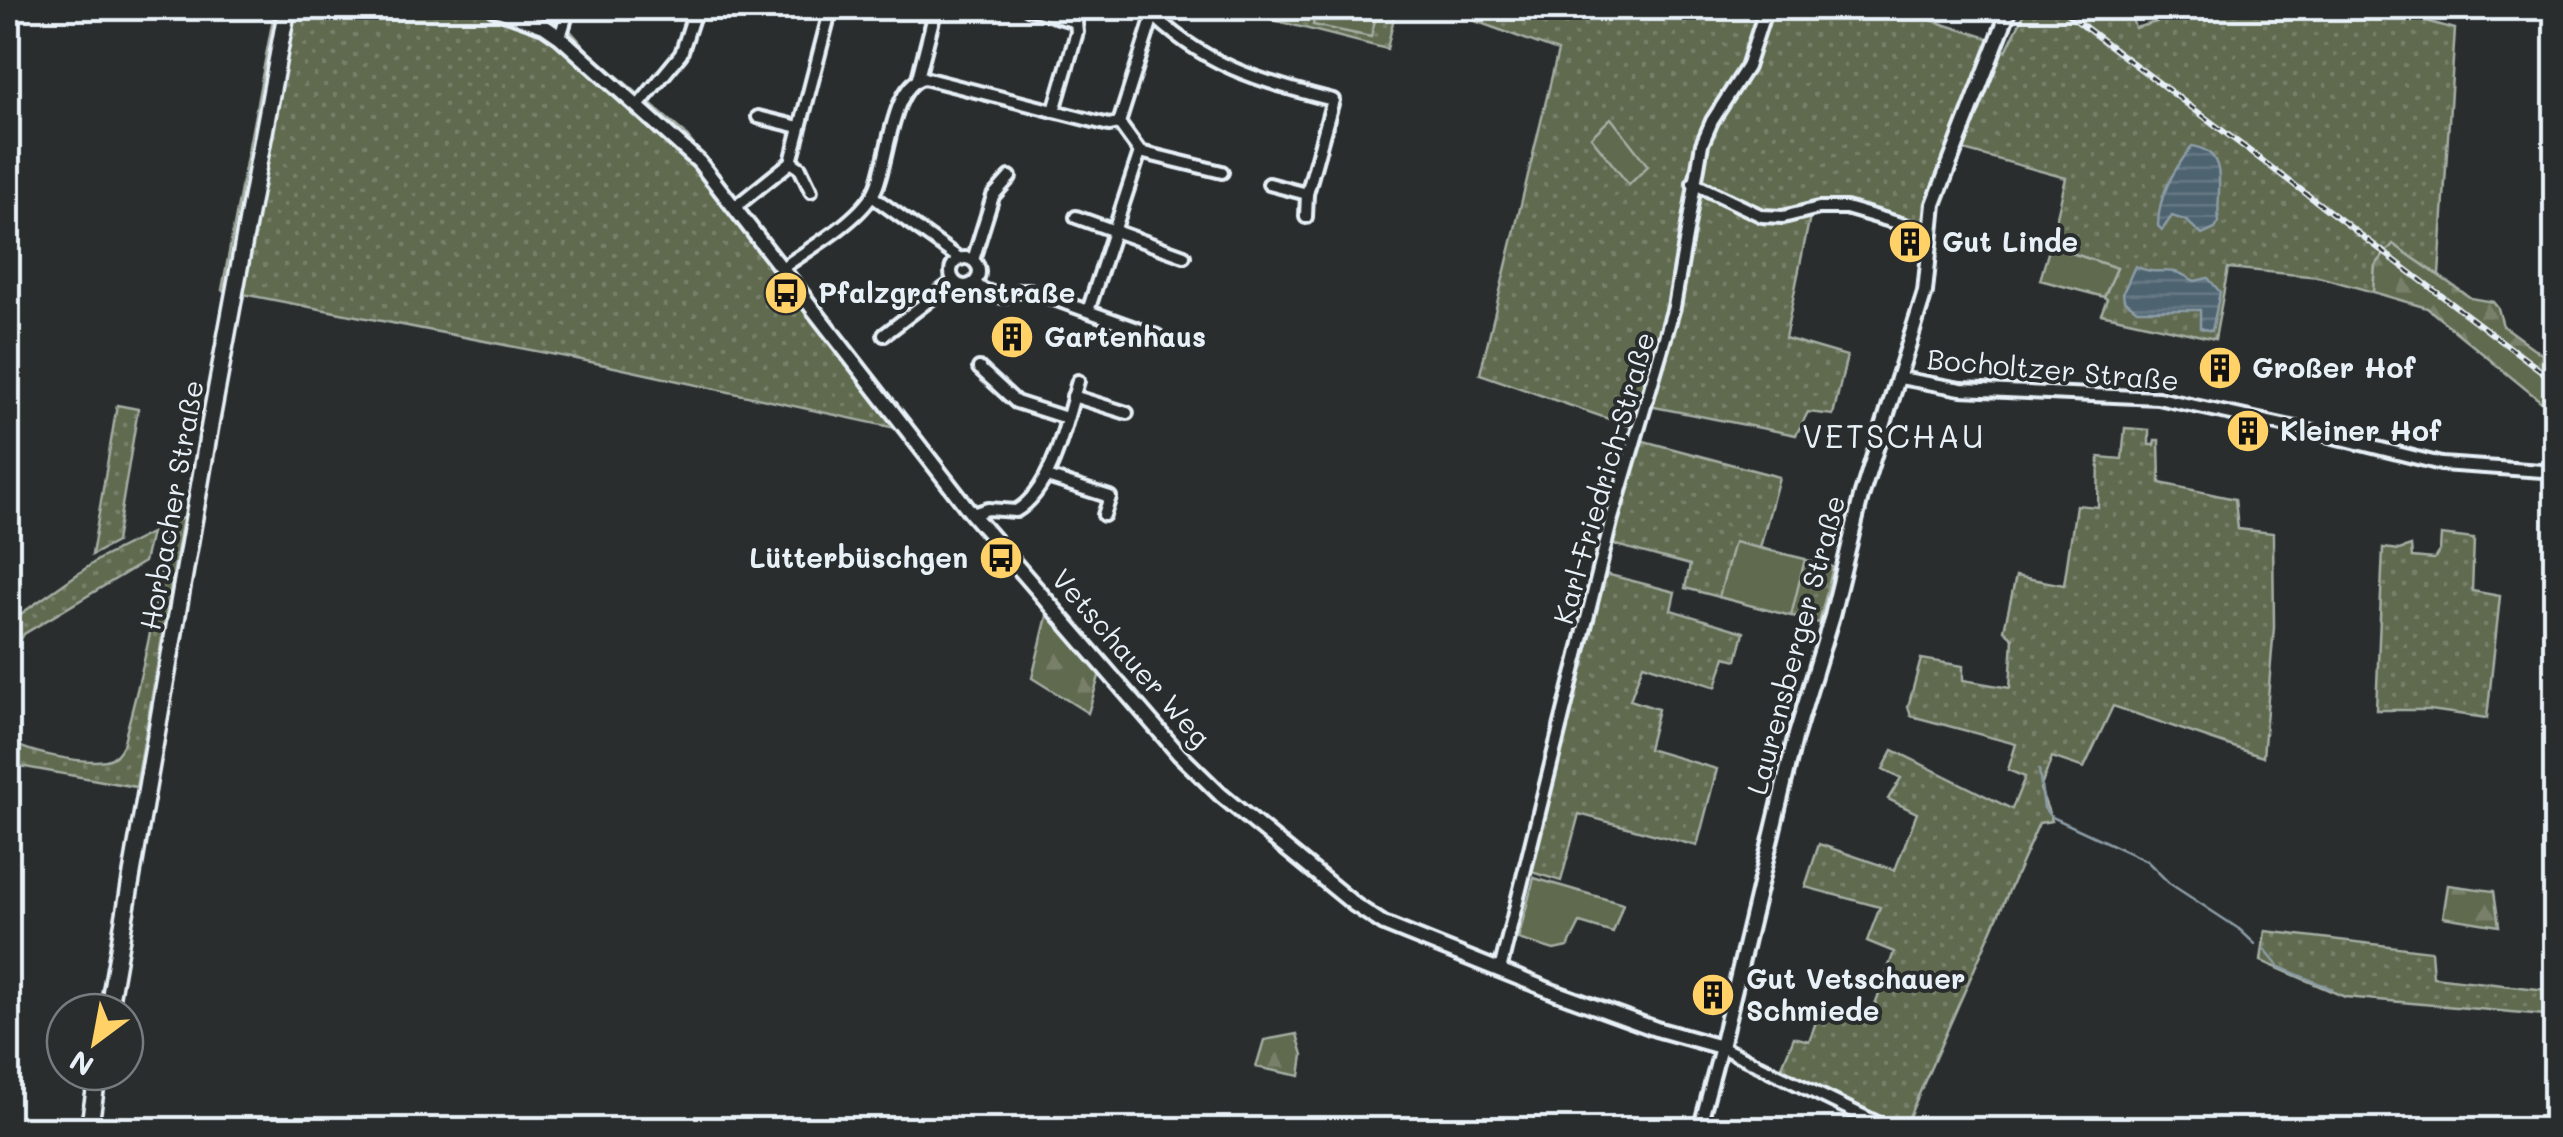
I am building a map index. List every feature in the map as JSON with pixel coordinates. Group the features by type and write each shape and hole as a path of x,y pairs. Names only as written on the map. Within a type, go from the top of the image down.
{"main road":[{"name":"Horbacher Straße","path":"111,992 287,8"},
{"path":"88,1130 95,1092"}],"street":[{"name":"Vetschauer Weg","path":"493,8 544,26 560,37 698,162 972,514 1178,754 1220,795 1374,919 1656,1028 1721,1047 1892,1130"},
{"path":"560,37 570,8"},
{"path":"638,106 681,54 696,8"},
{"path":"735,207 791,162 831,8"},
{"path":"781,269 867,205 904,93 918,78 936,8"},
{"path":"1028,8 1076,22 1077,32 1054,111"},
{"name":"Karl-Friedrich-Straße","path":"1500,970 1611,522 1674,307 1702,144 1712,121 1748,67 1766,8"},
{"name":"Laurensberger Straße","path":"1698,1130 1804,702 1832,616 1861,497 1925,292 1934,204 2010,8"},
{"path":"918,78 1109,124 1118,122 1123,116 1150,12 1181,40 1222,65 1274,86 1333,100 1307,194 1306,217"},
{"path":"758,117 799,127"},
{"path":"1118,122 1140,152 1222,172"},
{"path":"1088,311 1140,152"},
{"path":"791,162 800,168 811,191"},
{"path":"975,283 980,271 974,260 993,196 1010,177"},
{"path":"1269,184 1307,194"},
{"path":"1693,184 1762,216 1783,218 1819,208 1846,208 1932,232"},
{"path":"872,196 960,259 974,260"},
{"path":"1076,218 1184,256"},
{"path":"954,281 952,268 960,259"},
{"path":"954,281 964,286 975,283"},
{"path":"884,335 954,281"},
{"path":"975,283 1002,297 1029,290 1157,336"},
{"path":"979,368 1016,402 1066,418"},
{"name":"Bocholtzer Straße","path":"1900,378 1960,389 2158,398 2310,430 2441,464 2556,472"},
{"path":"972,514 1016,511 1037,495 1078,380"},
{"path":"1074,396 1127,414"},
{"path":"1046,477 1110,497 1104,515"}],"green space":[{"path":"275,8 515,8 561,20 589,52 684,133 906,418 895,428 577,359 222,290"},
{"path":"1275,8 1396,8 1387,49 1269,19"},
{"path":"1316,8 1377,12 1371,37 1313,25"},
{"path":"1439,8 1892,8 1991,39 1930,190 1924,223 1855,206 1820,205 1810,216 1785,338 1847,356 1833,415 1808,412 1796,435 1644,405 1637,429 1480,374 1558,51"},
{"path":"2027,8 2124,8 2130,12 2135,28 2171,18 2175,8 2378,8 2455,29 2439,275 2393,245 2375,266 2373,292 2319,277 2228,268 2215,339 2101,314 2117,268 2050,246 2066,178 1960,149 2001,50 2006,51"},
{"path":"1611,118 1648,166 1629,185 1591,137"},
{"path":"2393,244 2471,298 2493,302 2503,326 2555,364 2555,413 2427,308 2373,292 2375,266"},
{"path":"2050,246 2117,268 2104,297 2040,280"},
{"path":"117,405 138,409 116,542 92,555"},
{"path":"2125,428 2149,430 2149,445 2159,440 2160,483 2235,499 2238,529 2273,533 2274,627 2263,757 2113,706 2084,768 2052,757 2040,789 2052,821 2039,823 1904,1128 1781,1069 1794,1037 1809,1041 1819,1014 1839,1018 1843,1012 1869,1021 1894,952 1867,941 1880,907 1805,887 1819,844 1895,870 1917,813 1888,799 1901,778 1883,769 1893,750 2012,809 2025,777 2008,770 2016,744 1911,716 1908,707 1921,659 1963,666 1963,680 2010,688 2013,638 2004,630 2016,576 2064,585 2076,505 2098,507 2099,457 2122,459"},
{"path":"1640,440 1779,477 1760,548 1833,567 1819,623 1685,588 1690,565 1608,543"},
{"path":"183,518 136,787 8,764 8,738 39,753 69,759 106,760 120,750 149,636 166,525"},
{"path":"151,533 144,562 24,634 16,648 8,713 8,623 99,559"},
{"path":"2441,535 2474,539 2472,591 2500,596 2487,718 2430,710 2376,710 2383,548 2399,550 2411,546 2412,557 2434,559 2440,550"},
{"path":"1734,542 1805,559 1791,616 1719,597"},
{"path":"1602,573 1675,592 1671,610 1744,632 1737,660 1725,657 1716,687 1643,664 1630,700 1658,709 1648,749 1717,769 1697,846 1579,814 1561,881 1528,871"},
{"path":"1048,612 1100,673 1088,713 1032,678"},
{"path":"1534,878 1623,904 1613,933 1580,923 1568,947 1554,950 1518,939"},
{"path":"2448,885 2494,891 2499,926 2443,917"},
{"path":"2265,931 2431,951 2433,977 2555,991 2555,1016 2345,997 2261,961"},
{"path":"1297,1034 1303,1055 1300,1076 1256,1067 1264,1040"}],"water":[{"path":"2192,146 2213,156 2219,176 2219,222 2215,229 2202,235 2187,221 2172,216 2162,230 2158,226 2168,183"},
{"path":"2135,266 2174,272 2195,281 2208,278 2220,292 2212,331 2200,328 2200,310 2137,310 2124,300 2123,293"}],"waterway":[{"path":"2039,770 2044,808 2050,816 2147,861 2169,883 2255,944"},
{"path":"2264,949 2279,967 2332,989"}],"railway":[{"path":"2061,9 2556,382"}],"place":[{"name":"Gut Linde","path":"1910,242"},
{"name":"Pfalzgrafenstraße","path":"786,293"},
{"name":"Gartenhaus","path":"1012,337"},
{"name":"Großer Hof","path":"2220,368"},
{"name":"Kleiner Hof","path":"2248,431"},
{"name":"Lütterbüschgen","path":"1001,558"},
{"name":"Gut Vetschauer Schmiede","path":"1713,995"}],"district":[{"name":"VETSCHAU","path":"1894,437"}]}
